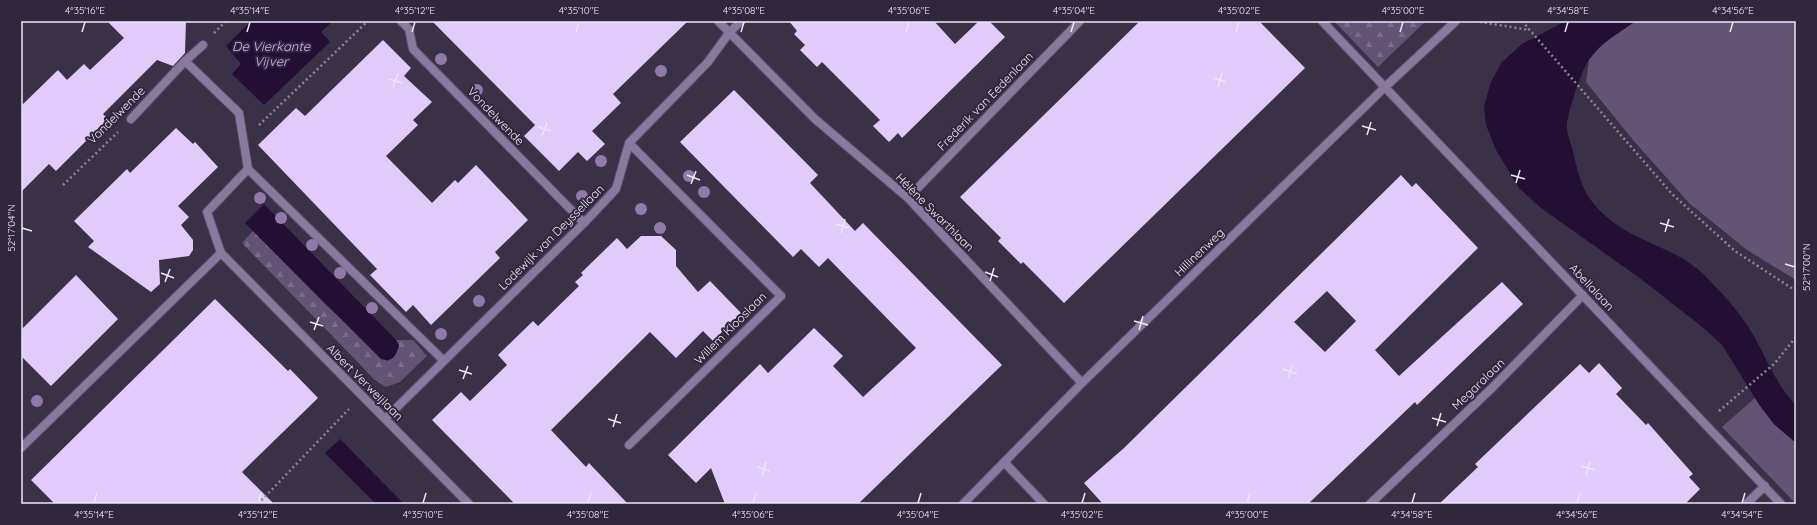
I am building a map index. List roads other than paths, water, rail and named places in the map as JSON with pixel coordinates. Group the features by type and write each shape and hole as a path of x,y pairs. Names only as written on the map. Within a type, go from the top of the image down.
{"street":[{"name":"Vondelwende","path":"401,21 409,29 413,49 584,223"},
{"path":"718,21 729,33"},
{"path":"628,143 708,62 729,33 741,21"},
{"name":"Frederik van Eedenlaan","path":"908,198 1080,21"},
{"name":"Abellalaan","path":"1322,21 1781,504"},
{"name":"Hillinenweg","path":"963,504 1082,383 1385,86 1456,21"},
{"name":"Hélène Swarthlaan","path":"729,33 814,119 908,198 1082,383"},
{"name":"Vondelwende","path":"131,119 185,61 203,45"},
{"path":"185,61 238,114 248,169 444,361"},
{"name":"Lodewijk van Deyssellaan","path":"385,419 584,223 616,189 628,143"},
{"name":"Willem Klooslaan","path":"628,143 781,296 629,445"},
{"path":"21,448 221,253 206,212 248,169"},
{"name":"Albert Verweijlaan","path":"221,253 469,504"},
{"name":"Megaralaan","path":"1370,504 1492,388 1583,295"},
{"path":"1005,463 1044,504"},
{"path":"1746,504 1765,486"}],"water":[{"name":"De Vierkante Vijver","path":"251,21 333,21 321,32 330,42 264,105 232,74 241,64 226,46"},
{"path":"1566,21 1636,21 1605,42 1589,59 1579,81 1570,110 1567,124 1568,133 1580,178 1587,195 1599,210 1620,227 1671,252 1695,267 1733,306 1745,321 1783,390 1796,405 1796,443 1774,424 1760,406 1722,345 1706,330 1641,279 1541,208 1519,188 1496,150 1486,125 1484,106 1491,82 1502,62 1522,44"},
{"path":"264,204 396,340 399,345 393,358 388,360 381,359 245,223"},
{"path":"340,439 404,504 376,504 325,453"}]}
